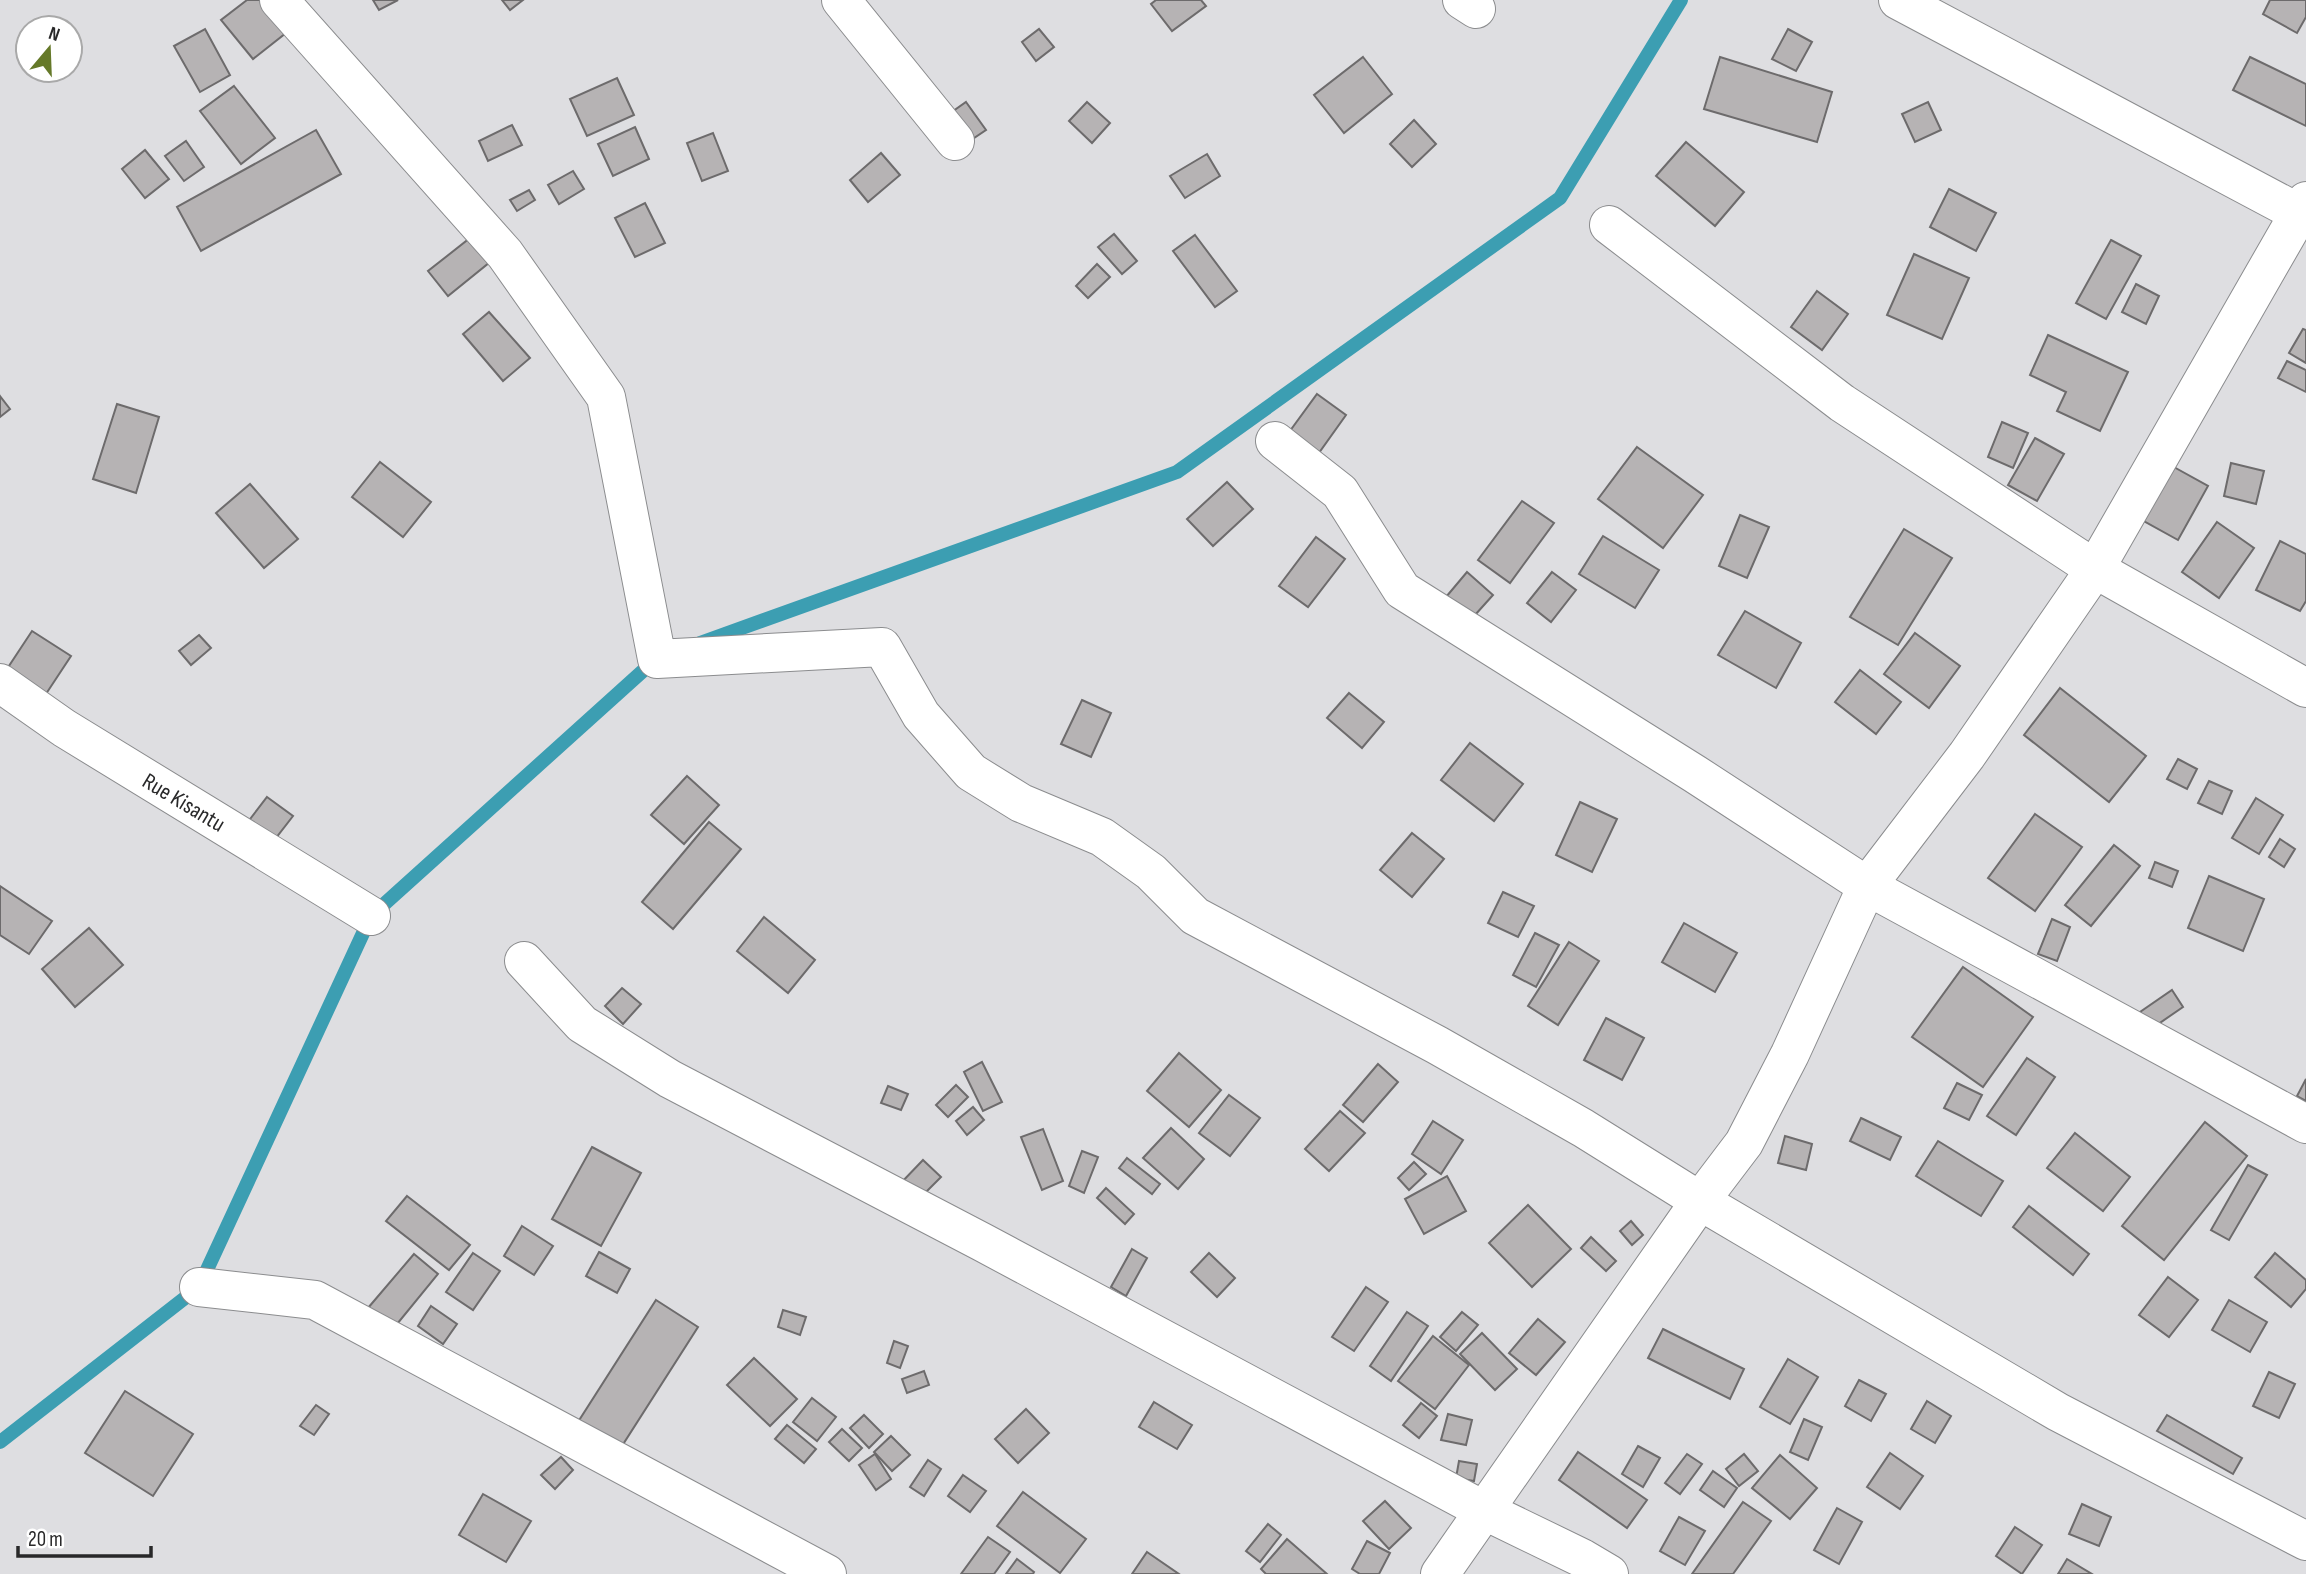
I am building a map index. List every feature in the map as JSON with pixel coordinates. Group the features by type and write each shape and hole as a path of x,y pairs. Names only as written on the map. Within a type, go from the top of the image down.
{"street":[{"path":"279,0 505,254 606,397 657,659 882,647 921,715 971,772 1021,803 1102,837 1151,872 1195,916 1437,1045 1583,1128 1700,1201 2058,1412 2306,1541"},
{"path":"841,0 955,141"},
{"path":"1440,1574 1700,1201 1744,1143 1790,1054 1867,886 1967,755 2095,569 2304,210 1898,0"},
{"path":"1609,225 1842,403 2095,569 2306,688"},
{"path":"1275,441 1340,492 1402,590 1695,774 1867,886 2306,1124"},
{"name":"Rue Kisantu","path":"0,683 76,736 371,916"},
{"path":"524,961 582,1024 670,1079 982,1242 1483,1510 1609,1574"},
{"path":"199,1287 316,1300 827,1574"}],"building":[{"path":"247,0 268,0 291,29 253,59 221,20"},
{"path":"373,0 398,0 379,10"},
{"path":"502,0 523,0 510,10"},
{"path":"1156,0 1201,0 1206,6 1172,31 1151,4"},
{"path":"2270,0 2306,0 2306,17 2297,33 2263,14"},
{"path":"205,29 230,75 200,92 174,46"},
{"path":"1039,29 1054,47 1036,61 1022,42"},
{"path":"1788,29 1812,42 1796,71 1772,59"},
{"path":"1363,57 1392,94 1344,133 1314,95"},
{"path":"1720,57 1832,92 1817,142 1704,109"},
{"path":"2250,57 2306,84 2306,126 2233,90"},
{"path":"617,78 634,115 587,136 570,99"},
{"path":"234,86 275,138 241,164 200,111"},
{"path":"966,102 986,130 968,142 949,114"},
{"path":"1087,102 1110,123 1092,143 1069,121"},
{"path":"1928,102 1941,130 1915,142 1902,114"},
{"path":"1414,120 1436,144 1412,167 1390,144"},
{"path":"512,125 522,145 488,161 479,141"},
{"path":"635,127 649,159 613,176 598,144"},
{"path":"316,130 341,174 201,251 177,207"},
{"path":"713,133 728,171 702,181 687,143"},
{"path":"186,141 204,167 184,181 165,156"},
{"path":"1686,142 1744,192 1715,226 1656,176"},
{"path":"145,150 169,179 145,198 122,169"},
{"path":"881,153 900,175 868,202 850,180"},
{"path":"1207,154 1220,176 1185,198 1170,176"},
{"path":"573,171 584,189 559,204 548,185"},
{"path":"1949,189 1996,213 1976,251 1930,227"},
{"path":"529,190 535,200 517,211 510,200"},
{"path":"645,203 665,243 635,257 615,218"},
{"path":"1114,234 1137,261 1122,274 1098,247"},
{"path":"1195,235 1237,291 1215,307 1173,251"},
{"path":"470,238 490,262 448,296 428,271"},
{"path":"2111,240 2141,256 2106,319 2076,303"},
{"path":"1914,254 1969,278 1942,339 1887,315"},
{"path":"1097,264 1110,277 1088,298 1076,286"},
{"path":"2136,284 2159,296 2146,324 2122,312"},
{"path":"1817,291 1848,314 1822,350 1791,327"},
{"path":"489,312 530,358 503,381 463,334"},
{"path":"2303,329 2306,330 2306,363 2289,353"},
{"path":"2048,335 2128,372 2100,431 2057,411 2066,392 2030,375"},
{"path":"2287,361 2306,370 2306,392 2278,378"},
{"path":"1317,394 1346,415 1316,457 1287,435"},
{"path":"0,396 10,409 0,417"},
{"path":"117,404 159,417 136,493 93,479"},
{"path":"2002,422 2028,433 2013,468 1988,457"},
{"path":"2035,438 2064,454 2037,501 2008,485"},
{"path":"1637,447 1703,495 1663,548 1598,499"},
{"path":"380,462 431,502 403,537 352,497"},
{"path":"2231,463 2264,471 2256,504 2224,496"},
{"path":"2172,466 2208,486 2178,540 2142,520"},
{"path":"1227,482 1253,509 1213,546 1187,519"},
{"path":"250,484 298,539 264,568 216,513"},
{"path":"1522,501 1554,523 1510,583 1478,560"},
{"path":"1740,515 1769,527 1747,578 1719,566"},
{"path":"2217,522 2254,548 2219,598 2182,572"},
{"path":"1904,529 1952,558 1898,645 1850,617"},
{"path":"1603,536 1659,570 1635,608 1579,574"},
{"path":"1316,537 1345,559 1308,607 1279,586"},
{"path":"2280,541 2306,554 2306,601 2300,611 2256,590"},
{"path":"1467,572 1493,595 1466,625 1441,603"},
{"path":"1552,572 1576,590 1551,622 1527,603"},
{"path":"1745,611 1801,643 1776,688 1718,655"},
{"path":"32,631 71,656 42,700 3,675"},
{"path":"1915,633 1960,666 1929,708 1884,674"},
{"path":"199,635 211,648 191,665 179,651"},
{"path":"1860,670 1901,702 1876,734 1835,702"},
{"path":"2060,688 2146,756 2109,802 2024,735"},
{"path":"1349,693 1384,722 1362,748 1327,718"},
{"path":"1082,700 1111,713 1091,757 1061,744"},
{"path":"1470,743 1523,784 1494,821 1441,780"},
{"path":"2178,759 2197,769 2187,789 2167,779"},
{"path":"687,776 719,805 684,844 651,815"},
{"path":"2209,781 2232,791 2222,814 2198,803"},
{"path":"267,797 293,816 272,843 247,823"},
{"path":"2256,798 2283,815 2259,854 2232,838"},
{"path":"1580,802 1617,819 1592,872 1556,855"},
{"path":"2035,814 2082,847 2035,911 1988,878"},
{"path":"709,822 741,849 673,929 642,902"},
{"path":"1412,833 1444,859 1412,897 1380,870"},
{"path":"2280,839 2295,849 2284,867 2269,857"},
{"path":"2114,845 2140,866 2091,926 2065,905"},
{"path":"2155,862 2178,871 2172,887 2149,878"},
{"path":"2209,876 2264,899 2243,951 2188,928"},
{"path":"0,886 52,921 29,954 0,935"},
{"path":"1503,892 1534,906 1518,937 1488,923"},
{"path":"764,917 815,960 788,993 737,951"},
{"path":"2052,919 2070,927 2057,961 2038,954"},
{"path":"1684,923 1737,953 1715,992 1662,962"},
{"path":"89,928 123,965 75,1007 42,969"},
{"path":"1535,933 1559,945 1536,987 1513,975"},
{"path":"1569,942 1599,961 1558,1025 1528,1006"},
{"path":"1963,967 2033,1017 1983,1087 1912,1037"},
{"path":"622,988 641,1004 623,1024 605,1006"},
{"path":"2172,990 2183,1007 2151,1029 2140,1012"},
{"path":"1606,1018 1644,1038 1622,1080 1584,1060"},
{"path":"1179,1053 1221,1090 1189,1127 1147,1091"},
{"path":"2027,1058 2055,1077 2016,1135 1987,1116"},
{"path":"982,1062 1002,1102 983,1111 964,1072"},
{"path":"1378,1064 1398,1082 1363,1122 1343,1105"},
{"path":"2306,1079 2306,1101 2297,1096"},
{"path":"1957,1083 1982,1095 1969,1120 1944,1108"},
{"path":"956,1085 968,1097 948,1117 936,1105"},
{"path":"888,1086 908,1094 901,1110 881,1103"},
{"path":"1229,1095 1260,1118 1230,1156 1199,1133"},
{"path":"973,1107 984,1120 967,1135 956,1121"},
{"path":"1340,1111 1365,1133 1329,1171 1305,1149"},
{"path":"1861,1118 1901,1137 1890,1160 1850,1141"},
{"path":"1433,1121 1463,1140 1441,1174 1412,1154"},
{"path":"2205,1122 2247,1156 2164,1260 2122,1226"},
{"path":"1171,1128 1204,1159 1178,1189 1143,1158"},
{"path":"1043,1129 1063,1181 1042,1190 1021,1137"},
{"path":"2075,1133 2130,1177 2103,1211 2047,1168"},
{"path":"1785,1136 1812,1144 1806,1170 1778,1163"},
{"path":"1938,1141 2003,1181 1981,1216 1916,1176"},
{"path":"592,1147 641,1173 601,1246 552,1219"},
{"path":"1082,1151 1098,1157 1084,1193 1069,1186"},
{"path":"1127,1158 1160,1184 1152,1194 1119,1168"},
{"path":"923,1160 941,1177 916,1202 899,1185"},
{"path":"1414,1162 1426,1174 1409,1190 1398,1178"},
{"path":"2248,1165 2267,1175 2229,1240 2211,1230"},
{"path":"1447,1176 1466,1211 1424,1234 1405,1199"},
{"path":"1106,1188 1134,1214 1125,1224 1097,1198"},
{"path":"407,1196 470,1245 449,1270 386,1221"},
{"path":"1528,1205 1571,1249 1532,1287 1489,1243"},
{"path":"2029,1206 2089,1254 2073,1275 2013,1227"},
{"path":"1631,1221 1643,1235 1632,1245 1620,1231"},
{"path":"522,1226 553,1246 534,1275 504,1256"},
{"path":"1591,1237 1616,1261 1606,1271 1581,1248"},
{"path":"1132,1249 1147,1258 1126,1296 1111,1287"},
{"path":"599,1252 630,1269 617,1293 586,1276"},
{"path":"473,1253 500,1271 473,1310 446,1292"},
{"path":"1209,1253 1235,1278 1217,1297 1191,1272"},
{"path":"2275,1253 2306,1280 2306,1289 2291,1307 2255,1277"},
{"path":"414,1254 438,1274 393,1329 368,1308"},
{"path":"2168,1277 2198,1300 2169,1337 2139,1315"},
{"path":"1366,1287 1388,1302 1354,1351 1332,1337"},
{"path":"656,1300 698,1327 620,1449 578,1422"},
{"path":"2229,1300 2267,1322 2250,1352 2212,1330"},
{"path":"431,1306 457,1324 443,1344 418,1326"},
{"path":"783,1310 806,1317 800,1335 778,1327"},
{"path":"1407,1312 1428,1326 1391,1381 1370,1366"},
{"path":"1462,1312 1478,1325 1456,1351 1440,1337"},
{"path":"1538,1319 1565,1342 1536,1375 1509,1353"},
{"path":"1663,1329 1744,1369 1730,1399 1648,1358"},
{"path":"1482,1333 1517,1369 1495,1390 1460,1354"},
{"path":"1433,1336 1469,1365 1435,1409 1398,1381"},
{"path":"894,1341 908,1346 900,1368 887,1363"},
{"path":"754,1358 797,1399 770,1426 727,1385"},
{"path":"1788,1359 1818,1377 1790,1424 1760,1407"},
{"path":"924,1371 929,1385 907,1393 902,1379"},
{"path":"2269,1372 2295,1384 2279,1418 2253,1406"},
{"path":"1859,1380 1886,1394 1871,1421 1845,1406"},
{"path":"125,1391 193,1434 153,1496 85,1453"},
{"path":"812,1398 836,1417 817,1441 793,1422"},
{"path":"1927,1401 1951,1416 1935,1443 1911,1429"},
{"path":"1154,1402 1192,1425 1177,1449 1139,1427"},
{"path":"1421,1403 1437,1416 1419,1438 1403,1425"},
{"path":"316,1405 329,1414 314,1435 300,1426"},
{"path":"1026,1409 1049,1433 1018,1463 995,1439"},
{"path":"1448,1414 1472,1420 1466,1445 1441,1440"},
{"path":"864,1415 883,1434 869,1448 850,1428"},
{"path":"2167,1415 2242,1458 2233,1474 2157,1431"},
{"path":"1804,1419 1822,1427 1808,1460 1790,1452"},
{"path":"787,1425 816,1449 804,1463 775,1439"},
{"path":"842,1429 862,1448 849,1461 829,1442"},
{"path":"891,1436 910,1455 892,1471 874,1452"},
{"path":"1638,1446 1660,1458 1643,1487 1622,1474"},
{"path":"1578,1452 1647,1500 1627,1528 1559,1480"},
{"path":"1890,1453 1923,1476 1900,1509 1867,1487"},
{"path":"875,1454 891,1479 876,1490 859,1465"},
{"path":"1687,1454 1702,1464 1680,1494 1665,1483"},
{"path":"1744,1454 1758,1471 1739,1486 1726,1469"},
{"path":"1780,1455 1817,1488 1790,1519 1752,1488"},
{"path":"561,1457 573,1470 555,1489 541,1475"},
{"path":"928,1460 941,1469 924,1496 910,1487"},
{"path":"1459,1461 1477,1464 1474,1481 1456,1478"},
{"path":"1713,1471 1737,1488 1724,1507 1700,1490"},
{"path":"963,1475 986,1491 970,1512 948,1496"},
{"path":"1023,1492 1086,1539 1060,1573 997,1526"},
{"path":"483,1494 531,1521 506,1562 459,1535"},
{"path":"1385,1501 1411,1528 1389,1549 1363,1521"},
{"path":"1743,1502 1771,1521 1733,1574 1692,1574"},
{"path":"2082,1504 2111,1517 2099,1546 2069,1534"},
{"path":"1837,1508 1862,1522 1839,1564 1814,1550"},
{"path":"1679,1517 1705,1531 1685,1565 1660,1551"},
{"path":"1268,1524 1281,1535 1260,1562 1246,1551"},
{"path":"2015,1527 2042,1545 2022,1574 1996,1556"},
{"path":"988,1537 1010,1552 994,1574 961,1574"},
{"path":"1287,1539 1327,1574 1266,1574 1261,1569"},
{"path":"1367,1541 1390,1553 1379,1574 1360,1574 1352,1569"},
{"path":"1147,1552 1179,1574 1132,1574"},
{"path":"1017,1559 1034,1572 1033,1574 1006,1574"},
{"path":"2067,1559 2092,1574 2058,1574"}],"waterway":[{"path":"700,643 1177,472 1560,198 1681,0"},
{"path":"0,1442 199,1287 371,916 655,660"}]}
